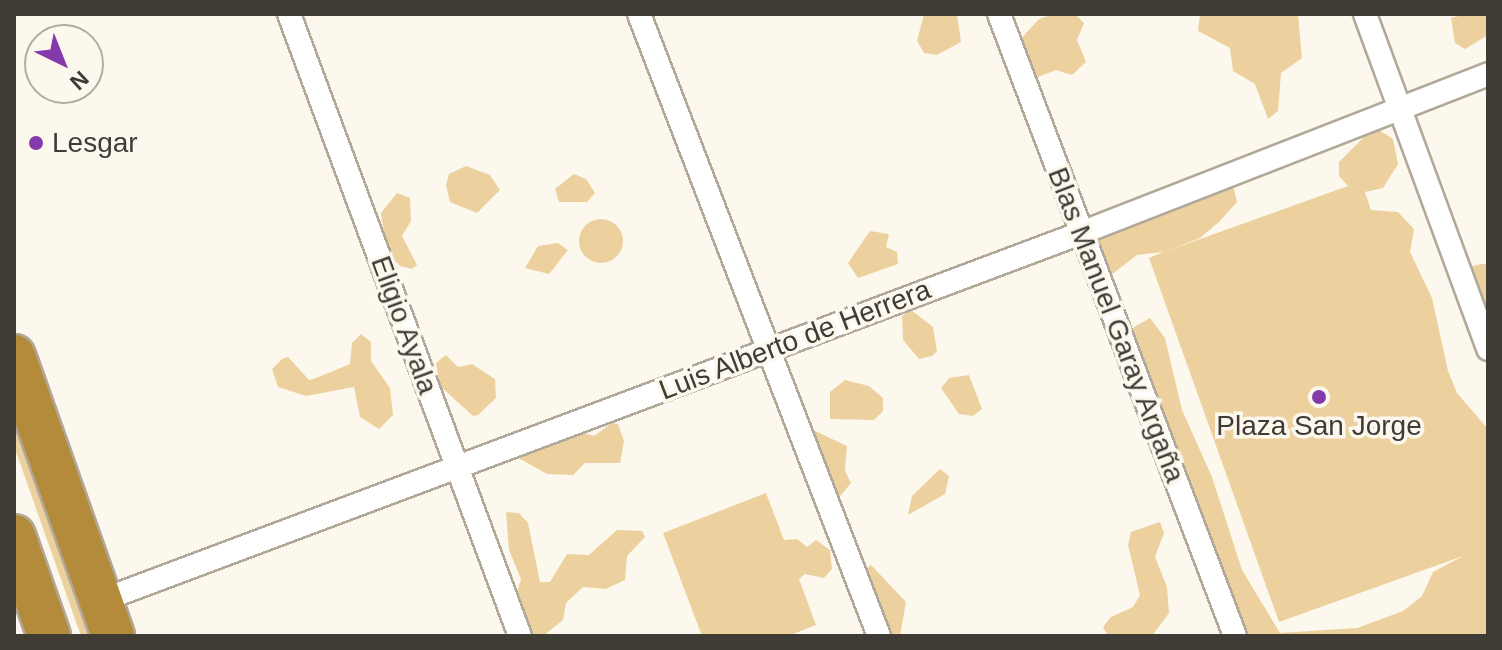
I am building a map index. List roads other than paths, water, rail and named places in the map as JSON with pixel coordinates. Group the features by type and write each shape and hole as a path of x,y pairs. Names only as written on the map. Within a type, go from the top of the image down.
{"highway":[{"path":"14,356 107,618"},
{"path":"14,536 49,636"}],"street":[{"name":"Eligio Ayala","path":"289,14 520,636"},
{"path":"639,14 879,636"},
{"name":"Blas Manuel Garay Argaña","path":"999,14 1235,636"},
{"path":"1365,14 1488,349"},
{"name":"Luis Alberto de Herrera","path":"107,618 457,467 1081,233 1400,104 1488,74"}],"place":[{"name":"Lesgar","path":"36,143"},
{"name":"Plaza San Jorge","path":"1319,397"}]}
